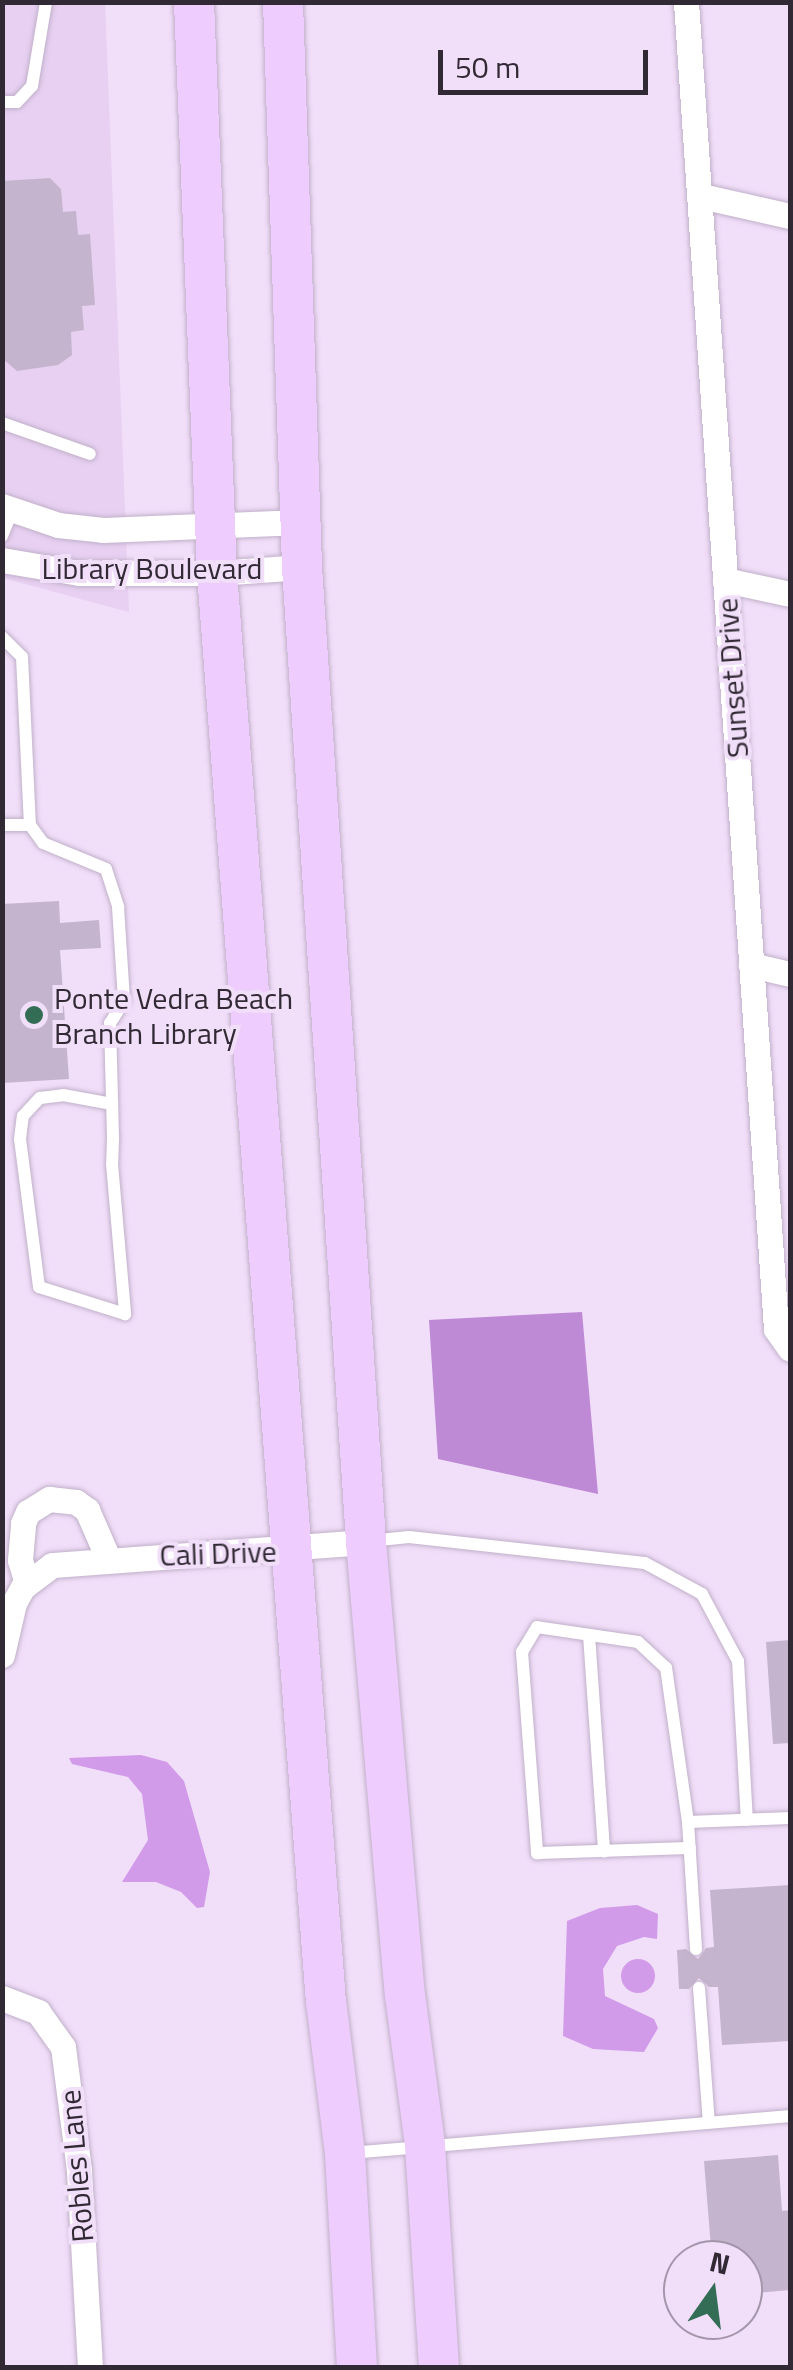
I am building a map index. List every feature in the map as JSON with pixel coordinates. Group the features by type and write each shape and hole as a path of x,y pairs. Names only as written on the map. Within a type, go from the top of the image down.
{"main road":[{"path":"194,2 194,90 217,573 326,2001 345,2153 358,2368"},
{"path":"283,2 302,567 366,1542 405,1995 425,2145 438,2368"}],"street":[{"name":"Sunset Drive","path":"686,2 776,1328 790,1349"},
{"path":"700,196 790,216"},
{"name":"Library Boulevard","path":"7,508 58,525 103,530 301,522"},
{"name":"Library Boulevard","path":"2,560 79,574 217,573 302,567"},
{"path":"726,580 790,594"},
{"path":"751,966 790,974"},
{"path":"2,1655 14,1604 26,1583 20,1560 28,1512 49,1499 76,1502 87,1510 108,1558"},
{"name":"Cali Drive","path":"26,1583 52,1565 70,1562 366,1542"},
{"name":"Robles Lane","path":"2,1998 38,2012 63,2047 80,2171 90,2368"}],"lane":[{"path":"2,102 17,102 32,86 46,2"},
{"path":"2,423 90,454"},
{"path":"2,536 7,508"},
{"path":"2,637 22,657 30,825 43,843 106,869 118,907 124,1001 110,1023 112,1104 112,1164 125,1314 39,1287 20,1140 22,1116 40,1098 63,1095 112,1104"},
{"path":"2,826 30,825"},
{"path":"366,1542 410,1537 645,1563 702,1594 738,1661 747,1820"},
{"path":"690,1848 537,1853 522,1652 537,1627 638,1642 666,1668 688,1822 690,1848 696,1948"},
{"path":"590,1635 604,1851"},
{"path":"688,1822 790,1818"},
{"path":"699,1988 709,2123"},
{"path":"345,2153 790,2116"}],"shaded area":[{"path":"2,3 105,3 129,612 3,578"},
{"path":"582,1312 598,1494 438,1459 429,1320"},
{"path":"141,1755 167,1762 184,1781 210,1872 204,1907 197,1908 181,1892 156,1882 122,1882 148,1840 142,1794 128,1777 72,1764 69,1758"},
{"path":"637,1905 658,1914 657,1939 644,1937 617,1946 603,1969 605,1996 654,2019 658,2028 644,2052 593,2049 563,2036 567,1921 600,1908"},
{"path":"638,1959 650,1964 655,1976 650,1988 638,1993 626,1988 621,1976 626,1964"}],"building":[{"path":"50,178 61,189 63,212 76,211 78,235 90,234 95,305 82,306 84,330 71,332 72,355 58,365 17,371 3,359 2,181"},
{"name":"Ponte Vedra Beach Branch Library","path":"59,901 60,923 99,920 101,948 60,950 69,1079 2,1083 2,904"},
{"path":"790,1640 790,1743 773,1744 766,1642"},
{"path":"790,1885 790,2041 722,2045 718,1987 709,1987 699,1978 689,1989 679,1989 677,1950 686,1949 698,1959 706,1948 714,1947 710,1890"},
{"path":"778,2155 782,2211 790,2210 790,2290 763,2292 763,2240 710,2240 704,2161"}],"place":[{"name":"Ponte Vedra Beach Branch Library","path":"34,1015"}]}
